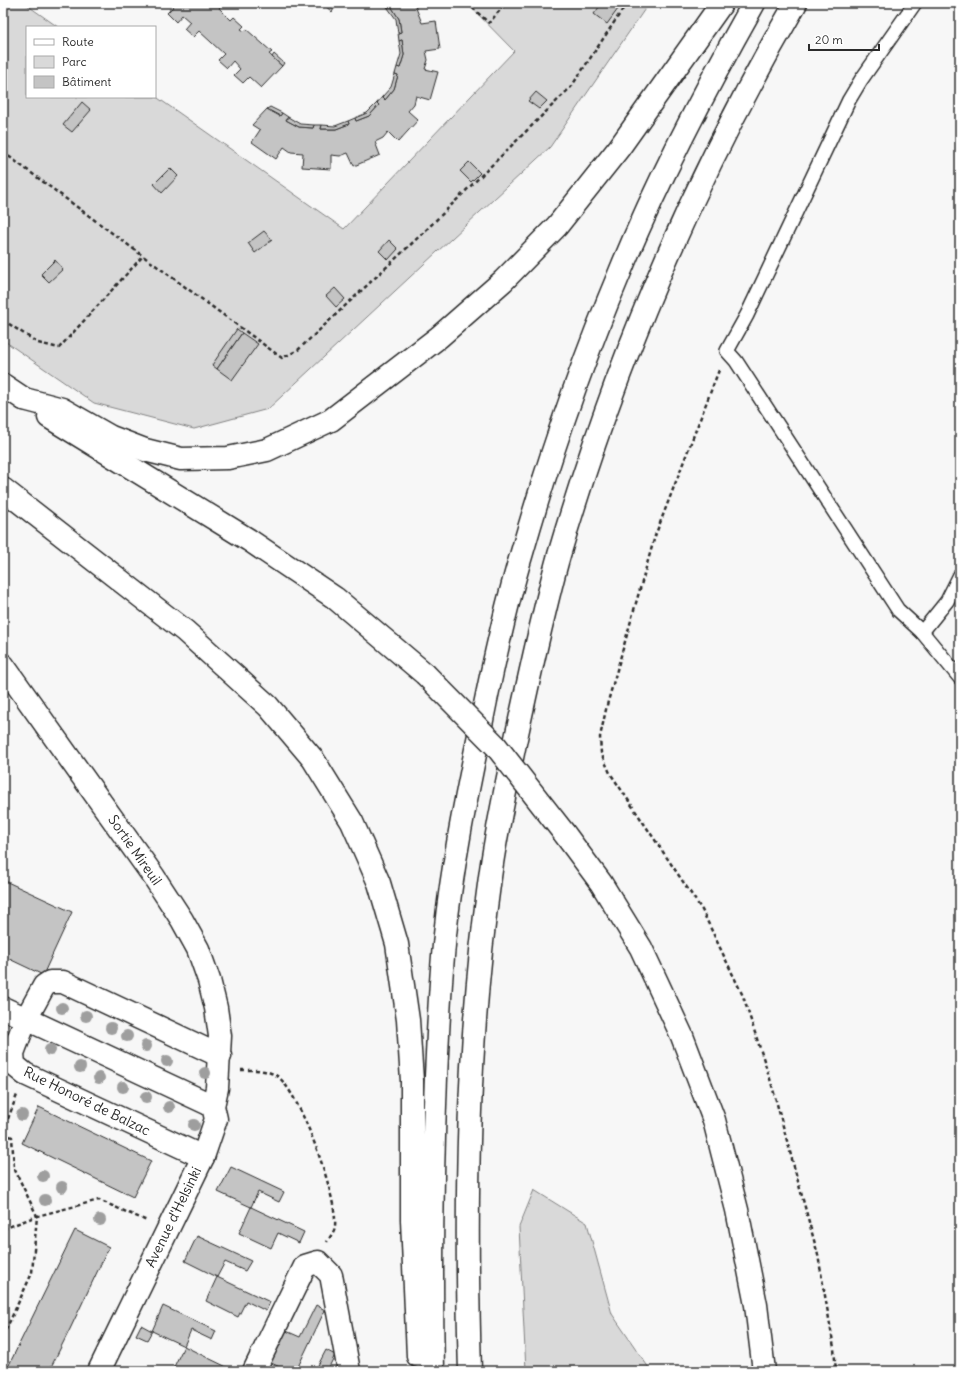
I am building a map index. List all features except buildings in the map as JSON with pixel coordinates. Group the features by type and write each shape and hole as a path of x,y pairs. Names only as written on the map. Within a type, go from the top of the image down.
{"main road":[{"path":"24,399 62,409 111,437 145,450 181,460 228,458 267,450 331,420 438,337 503,280 557,226 619,148 722,3"},
{"path":"433,1371 432,1217 434,1127 437,1038 445,936 454,868 467,794 492,671 522,551 554,447 583,365 614,286 665,170 754,3"},
{"path":"470,1371 468,1225 469,1141 473,1048 482,944 490,876 526,687 558,558 593,448 650,294 687,210 722,138 754,77 796,3"},
{"path":"3,385 58,424 249,540 335,598 425,674 496,746 564,833 601,883 641,948 682,1036 714,1120 737,1210 756,1304 764,1371"},
{"path":"3,489 185,631 268,706 312,760 352,822 379,883 395,938 408,1020 412,1081 412,1220 419,1371"},
{"name":"Sortie Mireuil","path":"3,665 154,877 182,920 198,949 209,980 216,1008 220,1036 219,1062"},
{"name":"Rue Honoré de Balzac","path":"203,1157 25,1074 14,1065 13,1053 26,1019 44,986 50,982 63,982 219,1062"},
{"path":"3,1008 213,1106"},
{"name":"Avenue d'Helsinki","path":"99,1371 203,1157 216,1119 213,1106 217,1088 219,1062"},
{"path":"254,1371 305,1266 318,1262 331,1275 349,1371"}],"lane":[{"path":"916,3 861,80 849,100 747,315 727,351 740,368 898,610 922,632 960,678"},
{"path":"922,632 947,601 960,575"}],"path":[{"path":"467,3 488,24 506,3"},
{"path":"3,152 282,358 298,350 424,232 571,87 627,3"},
{"path":"3,320 38,343 59,348 142,256"},
{"path":"727,351 655,536 607,705 600,736 601,753 610,773 702,910 743,996 771,1082 818,1255 834,1348 836,1371"},
{"path":"219,1062 266,1071 278,1076 289,1089 311,1132 334,1205 335,1227 318,1262"},
{"path":"3,1336 32,1273 37,1216 14,1168 12,1137 3,1133 25,1074"},
{"path":"3,1229 37,1216 99,1200 167,1230"}],"green space":[{"path":"3,3 24,3 57,26 26,26 26,98 156,98 156,97 344,229 514,51 467,3 649,3 550,147 268,409 194,429 94,403 3,340"},
{"path":"534,1190 587,1223 612,1314 651,1371 526,1371 519,1227"}]}
